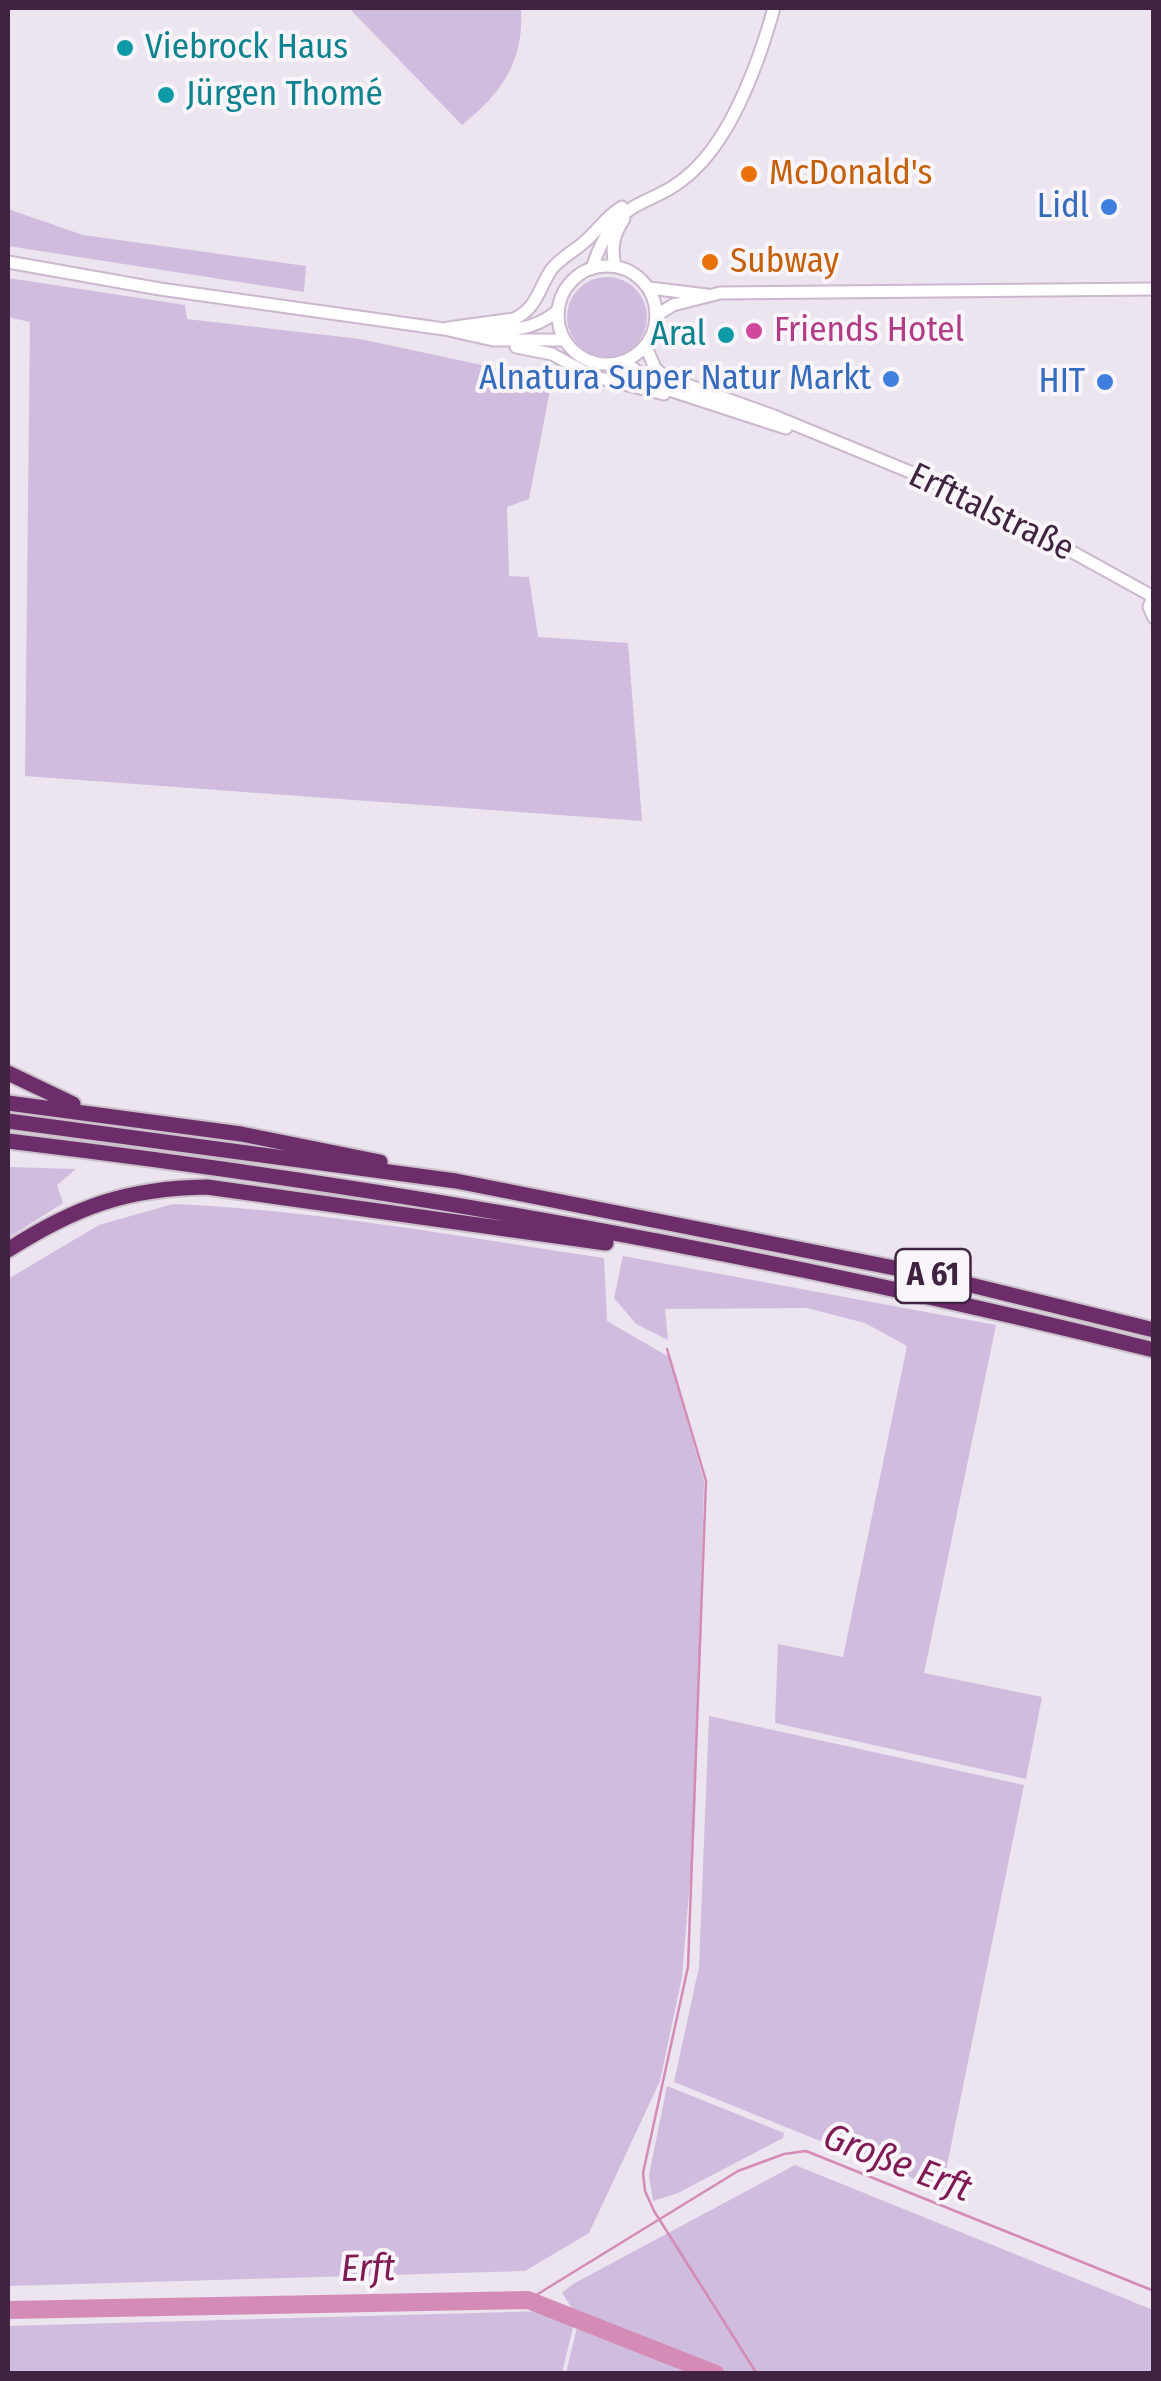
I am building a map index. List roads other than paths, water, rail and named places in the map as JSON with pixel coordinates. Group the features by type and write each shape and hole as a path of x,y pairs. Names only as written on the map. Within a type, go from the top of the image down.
{"highway":[{"path":"8,1073 44,1093 96,1112"},
{"path":"8,1102 241,1134 357,1156 456,1181"},
{"name":"A 61","path":"8,1121 456,1181 930,1275 1154,1330"},
{"name":"A 61","path":"8,1143 380,1192 700,1250 1154,1350"},
{"path":"8,1250 58,1220 107,1199 166,1188 207,1187 602,1242 700,1250"}],"main road":[{"path":"592,268 606,231 619,215 696,168 708,154 752,71 774,8"},
{"path":"615,266 612,250 622,220 654,195"},
{"path":"444,329 514,319 523,314 536,302 552,268 588,239 598,224 633,200 654,195"},
{"path":"8,262 160,289 444,329 552,354 592,376 681,396 827,439"},
{"path":"460,326 514,330 539,323 558,310 570,284 592,268 615,266 628,270 649,288 657,316 646,347 624,362 608,365 575,354 564,340 558,310"},
{"path":"649,288 708,295 1154,289"},
{"path":"657,316 673,306 708,295"},
{"path":"493,340 564,340"},
{"path":"646,347 652,365 665,377 827,439"},
{"path":"624,362 660,388 681,396"},
{"name":"Erfttalstraße","path":"827,439 950,490 1153,595"},
{"path":"1153,595 1149,607 1154,618"}],"waterway":[{"path":"667,1349 706,1481 688,1967 643,2173 645,2191 654,2211 757,2374"},
{"name":"Große Erft","path":"528,2300 738,2171 784,2154 806,2151 1154,2291"},
{"name":"Erft","path":"8,2310 528,2300 716,2374"}],"place":[{"name":"Viebrock Haus","path":"125,48"},
{"name":"Jürgen Thomé","path":"166,95"},
{"name":"McDonald's","path":"749,174"},
{"name":"Lidl","path":"1109,207"},
{"name":"Subway","path":"710,262"},
{"name":"Friends Hotel","path":"754,331"},
{"name":"Aral","path":"726,335"},
{"name":"Alnatura Super Natur Markt","path":"891,379"},
{"name":"HIT","path":"1105,382"}]}
